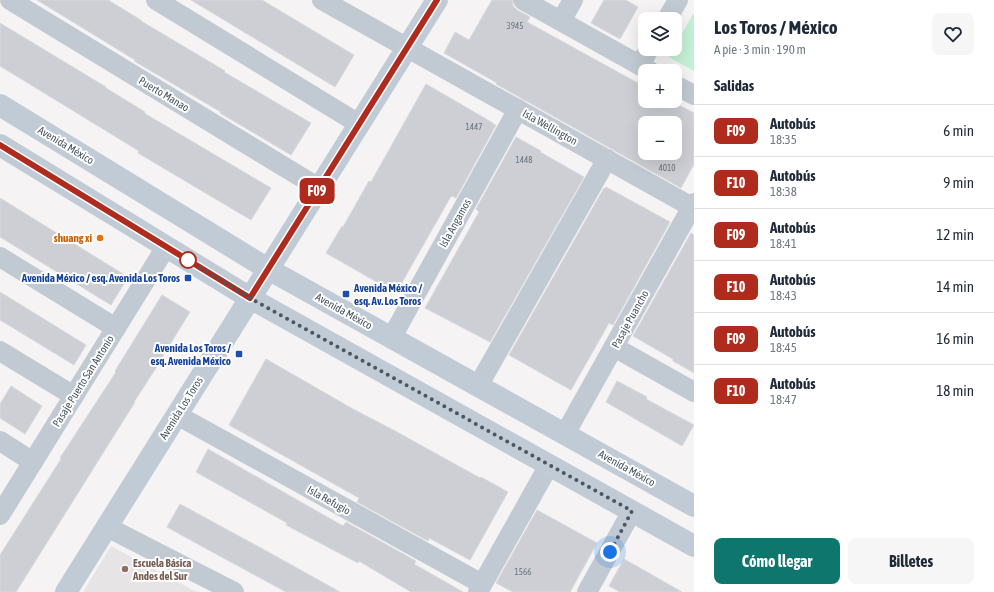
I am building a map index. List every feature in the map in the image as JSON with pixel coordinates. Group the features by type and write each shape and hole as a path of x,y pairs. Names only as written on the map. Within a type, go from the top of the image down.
{"main road":[{"name":"Avenida Los Toros","path":"66,592 437,0"},
{"name":"Avenida México","path":"0,104 268,268 694,506"},
{"path":"0,145 250,298 694,546"}],"street":[{"name":"Puerto Manao","path":"10,0 318,188"},
{"path":"156,0 359,124"},
{"name":"Isla Wellington","path":"322,0 607,159 693,205"},
{"path":"523,0 561,21 646,62"},
{"path":"561,21 573,0"},
{"path":"671,12 678,0"},
{"path":"682,89 694,96"},
{"name":"Isla Angamos","path":"392,337 518,109"},
{"path":"478,386 607,159"},
{"name":"Pasaje Puancho","path":"565,434 693,205"},
{"name":"Pasaje Puerto San Antonio","path":"0,515 166,247"},
{"path":"0,257 116,328"},
{"path":"614,348 694,392"},
{"path":"0,351 74,396"},
{"name":"Isla Refugio","path":"177,415 480,588"},
{"path":"0,441 33,462"},
{"path":"480,588 549,465"},
{"path":"588,592 632,511"},
{"path":"107,526 234,592"}],"shaded area":[{"name":"Escuela Básica Andes del Sur","path":"111,546 197,592 83,592"}],"green space":[{"path":"694,14 694,71 669,57 682,56 682,34"}],"building":[{"path":"37,0 108,0 225,71 224,72 311,123 291,155 134,61 135,60"},
{"path":"191,0 262,0 354,55 335,87"},
{"path":"492,0 512,0 513,6 517,10 530,17 527,22 638,83 638,108 682,108 682,107 694,113 694,164 681,188 444,53 455,32 469,40"},
{"path":"604,0 626,0 638,7 620,39 591,23"},
{"path":"0,23 106,87 145,112 144,113 271,188 251,220 138,153 139,151 0,66"},
{"path":"426,84 496,125 456,198 452,196 450,198 396,293 326,253 342,226 343,227 369,181 371,182"},
{"path":"516,137 584,177 490,342 425,308 479,212 476,209"},
{"path":"606,187 670,222 613,325 609,323 571,390 509,355 604,188 605,189"},
{"path":"0,198 128,277 111,305 0,237"},
{"path":"691,233 694,235 694,373 633,336"},
{"path":"0,292 86,345 74,365 0,320"},
{"path":"162,295 190,312 16,592 0,592 0,555 61,459 60,458 116,372 115,371"},
{"path":"266,359 353,409 508,492 470,560 429,538 428,541 357,502 359,498 229,425"},
{"path":"617,381 647,397 646,399 694,425 682,446 606,402"},
{"path":"11,386 42,406 25,434 0,418 0,404"},
{"path":"208,449 343,526 346,522 416,561 414,564 463,592 411,592 359,561 358,563 286,525 287,523 196,472"},
{"path":"180,504 340,592 286,592 194,542 167,527"},
{"path":"537,510 597,543 570,592 513,592 496,583"},
{"path":"624,559 682,592 620,592 609,586"}],"bus line":[{"name":"F09","path":"0,145 250,298 437,0"}],"place":[{"name":"shuang xi","path":"100,238"},
{"name":"Avenida México / esq. Avenida Los Toros","path":"188,278"},
{"name":"Avenida México / esq. Av. Los Toros","path":"346,294"},
{"name":"Avenida Los Toros / esq. Avenida México","path":"239,354"},
{"name":"Escuela Básica Andes del Sur","path":"125,569"}],"route":[{"path":"188,260 250,298 632,511 610,552"}]}
